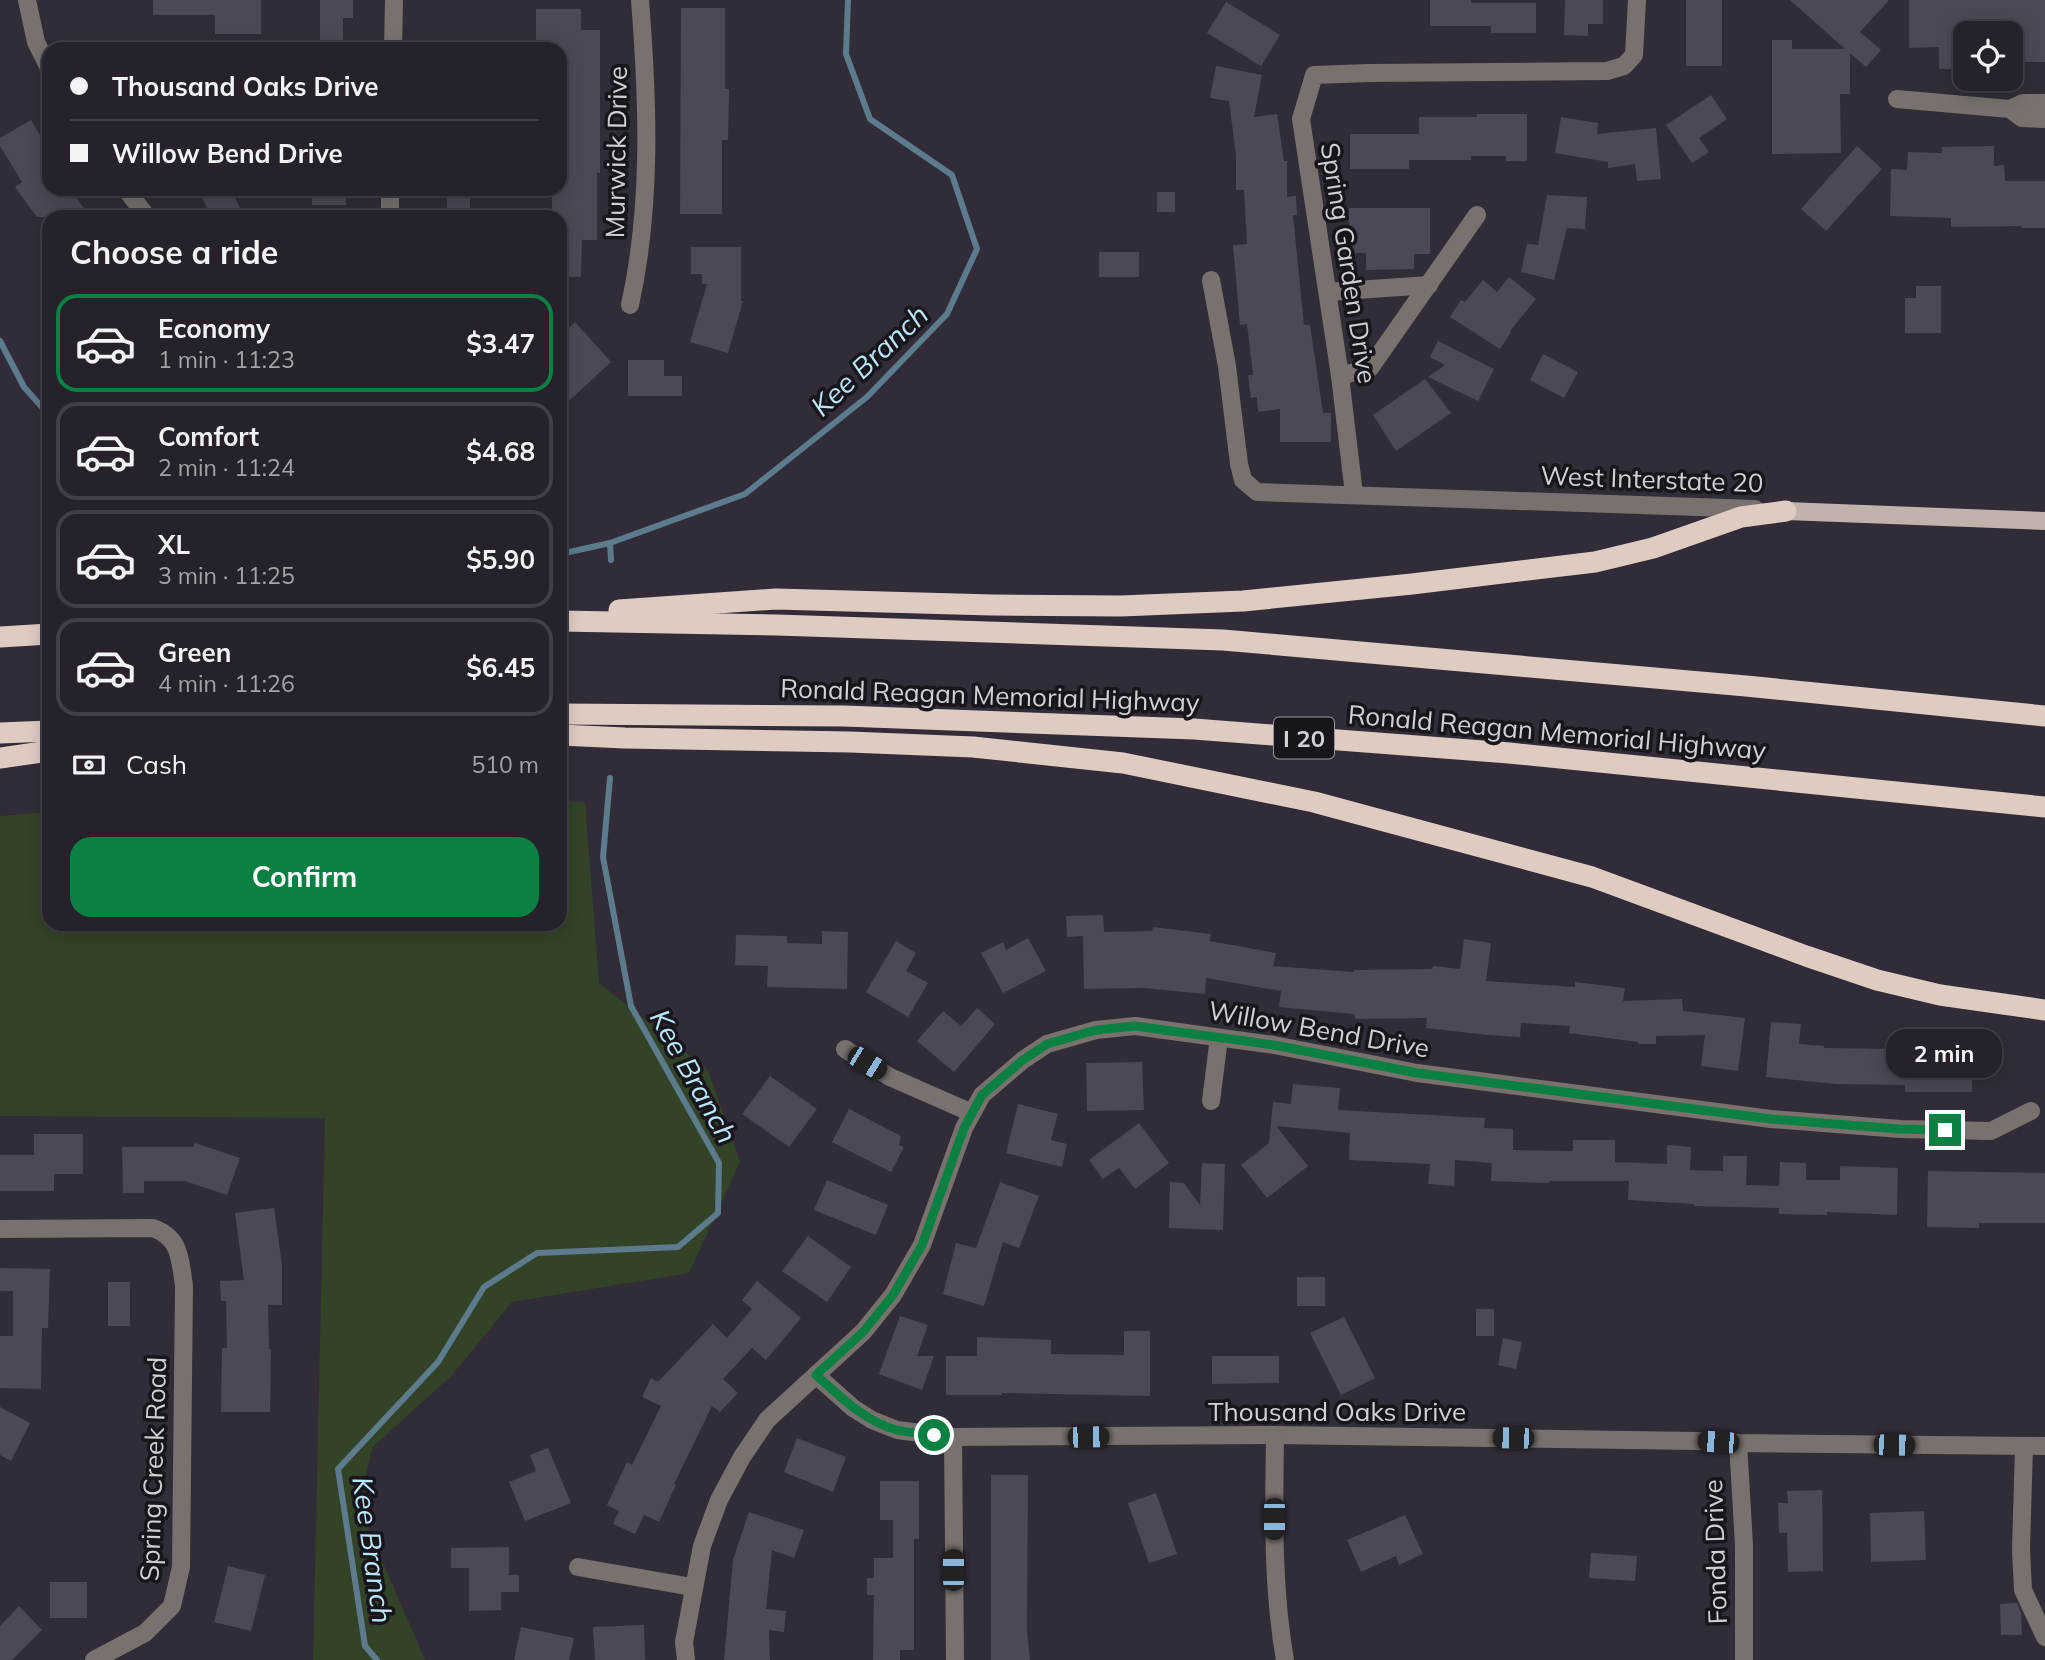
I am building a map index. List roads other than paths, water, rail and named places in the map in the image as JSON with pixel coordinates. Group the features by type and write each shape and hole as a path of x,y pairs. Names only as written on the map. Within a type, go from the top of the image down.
{"highway":[{"path":"567,613 776,598 1070,606 1243,601 1595,562 1653,548 1741,517 1786,511"},
{"path":"567,621 791,625 1223,640 1746,686 2045,716"},
{"path":"0,637 42,634"},
{"name":"Ronald Reagan Memorial Highway","path":"567,714 844,716 1194,729 1509,753 2045,807"},
{"path":"0,733 42,731"},
{"path":"567,735 973,747 1123,763 1314,802 1592,877 1877,980 1940,995 2045,1010"},
{"path":"0,758 42,752"}],"main road":[{"name":"West Interstate 20","path":"1786,511 2045,521"}],"street":[{"path":"27,0 36,42 42,54"},
{"path":"393,42 394,0"},
{"name":"Murwick Drive","path":"630,305 638,268 645,206 646,73 640,0"},
{"name":"Spring Garden Drive","path":"1353,494 1340,376 1301,119 1314,75 1607,71 1624,66 1634,55 1637,0"},
{"path":"1897,99 2010,109 2023,103 2045,103"},
{"path":"2010,109 2022,118 2045,119"},
{"path":"1340,376 1370,368 1477,215"},
{"name":"West Interstate 20","path":"1211,280 1227,366 1239,464 1243,480 1257,492 1786,511"},
{"path":"1328,292 1429,285"},
{"name":"Willow Bend Drive","path":"686,1660 684,1642 692,1587 702,1546 719,1500 742,1457 767,1420 863,1332 893,1295 922,1245 964,1128 982,1095 1023,1060 1047,1044 1096,1030 1135,1026 1274,1045 1417,1073 1771,1119 1899,1129 1991,1131 2031,1111"},
{"path":"1211,1101 1219,1038"},
{"path":"845,1049 890,1077 972,1113"},
{"name":"Spring Creek Road","path":"0,1229 153,1228 167,1232 179,1253 184,1286 181,1567 172,1606 145,1633 106,1657"},
{"name":"Thousand Oaks Drive","path":"816,1375 853,1408 872,1420 897,1430 953,1437 1275,1435 1698,1441 1738,1444 2045,1446"},
{"path":"1275,1435 1274,1547 1278,1620 1285,1660"},
{"path":"953,1437 955,1660"},
{"name":"Fonda Drive","path":"1738,1444 1744,1545 1744,1660"},
{"path":"2024,1446 2021,1550 2023,1590 2045,1637"},
{"path":"578,1567 692,1587"}],"waterway":[{"name":"Kee Branch","path":"567,552 610,543 745,494 867,397 947,314 977,249 952,175 870,119 846,54 848,0"},
{"name":"Kee Branch","path":"0,341 24,387 42,407"},
{"path":"610,543 611,560"},
{"name":"Kee Branch","path":"377,1660 365,1646 338,1469 438,1362 484,1287 537,1253 678,1247 718,1213 719,1163 631,1006 603,857 610,778"}]}
